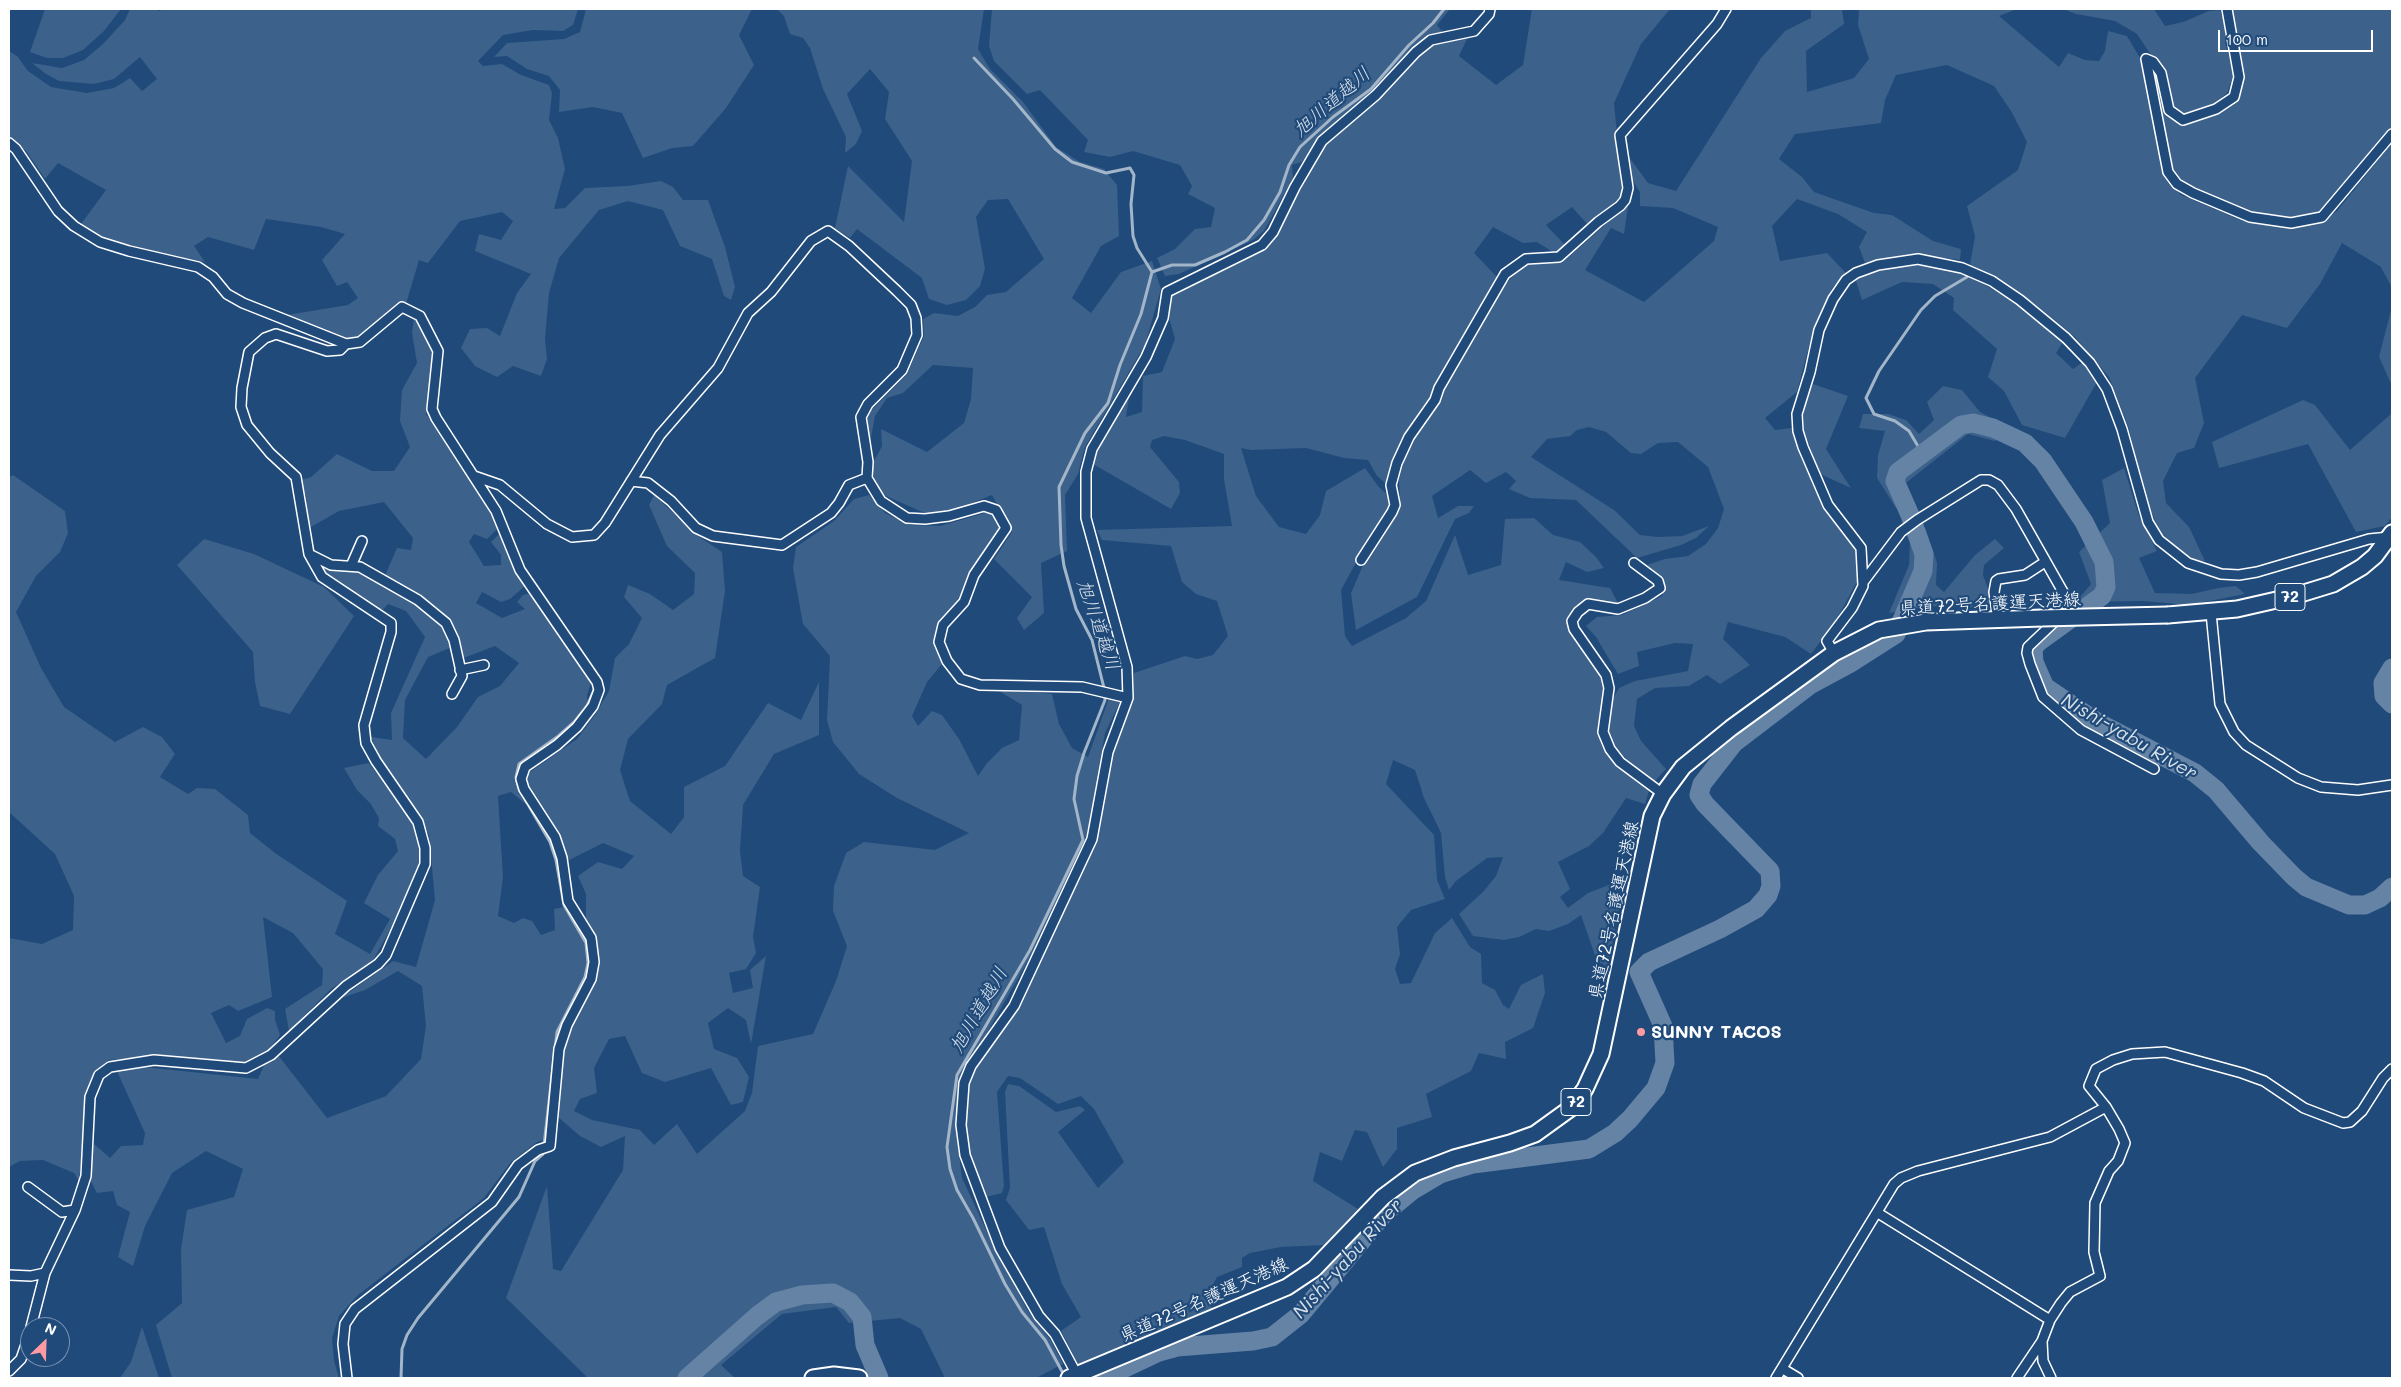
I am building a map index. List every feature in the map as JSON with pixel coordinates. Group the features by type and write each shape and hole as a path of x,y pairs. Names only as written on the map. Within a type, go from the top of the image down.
{"main road":[{"name":"県道72号名護運天港線","path":"1072,1377 1287,1287 1314,1269 1383,1197 1415,1173 1446,1160 1510,1143 1535,1134 1571,1108 1585,1090 1601,1054 1634,909 1646,838 1652,816 1662,794 1689,762 1731,728 1834,653 1870,634 1889,628 1926,622 2211,613 2294,596 2334,584 2362,567 2391,535"},
{"path":"813,1378 822,1375 854,1377"}],"street":[{"path":"1072,1377 1055,1334 1039,1316 1000,1248 965,1155 961,1126 964,1083 971,1066 1014,1006 1092,839 1108,752 1128,698 1127,667 1086,518 1084,496 1086,472 1092,449 1146,357 1163,318 1167,292 1262,245 1273,232 1295,187 1322,142 1376,94 1416,52 1431,40 1474,31 1489,14 1490,9"},
{"path":"1361,560 1395,505 1391,485 1397,463 1409,438 1435,400 1444,380 1505,274 1526,259 1559,257 1598,222 1620,206 1625,200 1628,188 1620,134 1716,24 1726,9"},
{"path":"2227,9 2239,77 2234,97 2216,109 2183,120 2170,110 2161,73 2152,62 2146,60 2168,172 2177,184 2193,193 2250,217 2291,223 2309,221 2322,217 2332,208 2392,134"},
{"path":"9,143 16,149 58,211 74,226 100,242 129,251 198,267 212,277 227,294 243,303 346,344 360,342 402,307 420,316 438,351 432,409 436,418 496,510 520,570 596,682 599,690 593,706 577,727 557,745 525,766 521,780 524,789 555,837 562,858 568,901 591,938 594,962 591,979 567,1025 559,1049 550,1146 538,1150 518,1165 492,1202 370,1295 355,1309 345,1324 343,1344 347,1378"},
{"path":"474,476 500,485 546,524 572,537 594,535 605,523 660,435 718,368 748,313 771,292 811,241 828,230 849,246 898,291 911,305 916,318 917,335 902,370 868,404 861,417 868,462 867,478 881,502 907,518 925,519 949,516 984,506 996,510 1006,528 974,574 964,602 943,625 940,642 947,661 961,679 980,684 1082,687 1128,698"},
{"path":"1864,581 1861,548 1828,504 1803,447 1798,432 1796,414 1810,372 1819,330 1833,299 1846,280 1856,273 1878,265 1918,259 1962,268 1992,281 2040,315 2090,363 2107,389 2122,429 2148,522 2158,540 2188,563 2221,574 2239,575 2257,572 2369,539 2391,535"},
{"path":"34,1317 45,1273 75,1210 86,1176 90,1097 99,1075 110,1067 154,1060 246,1068 271,1055 346,986 378,964 386,955 425,864 425,848 418,822 376,761 366,743 364,725 391,632 391,623 322,577 310,554 296,477 270,453 248,425 241,407 244,374 249,352 265,338 276,334 326,351 340,350 346,344"},
{"path":"631,481 648,484 671,501 696,528 713,536 782,545 831,513 849,485 867,478"},
{"path":"1834,653 1826,641 1852,608 1864,581 1902,532 1967,486 1981,480 1989,480 1998,485 2007,495 2071,606 2028,647 2027,653 2030,664 2043,697 2081,730 2154,769"},
{"path":"351,566 362,542"},
{"path":"310,554 331,565 360,567 418,600 446,623 454,640 462,676 452,694"},
{"path":"1998,620 1994,592 1996,581 2025,575 2045,562"},
{"path":"1634,563 1658,581 1660,588 1645,598 1618,609 1588,604 1578,612 1572,621 1579,637 1606,675 1609,688 1603,732 1610,749 1620,762 1662,794"},
{"path":"2211,613 2220,704 2224,717 2246,745 2298,778 2321,787 2358,790 2392,785"},
{"path":"460,670 484,665"},
{"path":"2017,1378 2042,1341 2050,1320 2070,1292 2100,1276 2094,1252 2095,1204 2125,1143 2120,1129 2106,1107 2089,1086 2096,1069 2113,1060 2132,1054 2165,1052 2242,1073 2264,1082 2304,1108 2343,1123 2350,1122 2362,1111 2383,1078 2392,1069"},
{"path":"1776,1378 1894,1184 1901,1178 1918,1171 2050,1137 2106,1107"},
{"path":"28,1187 62,1212 75,1210"},
{"path":"1878,1213 2050,1320"},
{"path":"9,1275 31,1276 45,1273"},
{"path":"2042,1341 2043,1361 2051,1378"},
{"path":"9,1371 20,1360"},
{"path":"1783,1369 1798,1378"}],"shaded area":[{"path":"45,9 121,9 104,31 83,50 63,58 47,58 30,52"},
{"path":"130,9 154,9 160,11 161,9 578,9 573,25 563,31 533,30 503,35 478,61 483,66 502,64 521,75 549,85 552,93 549,120 558,138 565,169 554,209 565,208 585,188 627,186 661,181 673,187 683,200 708,200 725,247 735,287 731,300 724,296 712,259 680,246 663,210 628,201 599,210 559,258 549,293 545,339 547,359 541,376 513,366 497,377 475,366 461,348 470,329 487,328 500,336 517,293 531,274 475,251 479,234 501,240 513,221 502,212 460,221 428,263 419,260 406,304 397,303 357,338 348,339 287,315 348,305 358,298 347,282 337,286 322,260 345,234 321,227 266,219 254,250 208,237 194,246 205,262 120,245 94,234 81,224 106,190 58,163 45,179 26,151 9,140 9,51 17,56 28,71 51,87 87,93 114,88 130,78 142,91 157,79 140,57 114,79 94,84 59,81 32,63 62,68 84,60 103,44 125,20"},
{"path":"586,9 752,9 739,35 754,65 726,108 693,146 672,148 643,158 622,113 593,107 559,112 560,90 549,76 527,69 507,56 494,57 507,43 564,39 580,32"},
{"path":"777,9 984,9 978,49 990,69 1023,102 1056,147 1080,162 1104,169 1117,185 1119,236 1101,246 1072,298 1091,313 1121,272 1152,261 1161,289 1145,345 1085,447 1078,474 1065,495 1067,551 1041,563 1044,613 1024,630 1017,618 1032,597 994,559 1012,532 992,495 952,511 927,514 886,496 875,483 872,465 882,446 881,429 927,452 964,423 971,399 973,368 933,365 903,393 887,398 875,416 869,448 866,416 907,374 924,336 923,319 934,313 958,316 975,307 987,295 1006,292 1044,259 1008,199 988,200 976,217 985,269 980,286 966,300 947,305 929,299 922,278 857,229 850,238 835,228 848,166 904,222 912,161 885,119 889,92 870,69 847,94 862,131 856,144 845,153 846,137 823,89 810,48 803,38 790,34 784,16"},
{"path":"992,9 1450,9 1437,25 1443,33 1422,42 1319,138 1302,162 1292,165 1293,178 1264,231 1253,240 1179,274 1165,276 1157,258 1175,249 1195,229 1211,227 1215,208 1188,194 1192,186 1180,165 1133,151 1110,157 1084,152 1088,140 1040,90 1027,94 994,61 989,46"},
{"path":"1532,9 1670,9 1641,44 1614,103 1622,186 1620,198 1588,225 1572,207 1546,225 1565,245 1556,254 1537,242 1523,243 1493,227 1474,253 1498,278 1429,399 1404,438 1391,467 1390,487 1377,476 1368,460 1344,458 1306,448 1251,450 1241,448 1256,496 1279,527 1306,534 1320,515 1326,491 1365,468 1378,486 1390,497 1390,505 1379,528 1358,559 1341,590 1345,636 1352,646 1406,618 1426,601 1455,535 1468,575 1501,565 1505,519 1534,518 1553,535 1580,542 1596,557 1604,568 1587,572 1566,562 1559,580 1610,588 1618,603 1575,610 1568,625 1602,676 1604,689 1598,729 1607,753 1622,769 1649,791 1645,804 1626,798 1603,833 1589,846 1558,862 1570,889 1560,897 1568,908 1588,893 1624,879 1608,967 1597,961 1581,915 1568,924 1549,931 1536,929 1519,937 1504,940 1473,936 1459,914 1483,892 1496,876 1503,857 1487,858 1456,881 1449,890 1445,877 1441,833 1424,798 1415,770 1393,760 1386,784 1434,835 1437,880 1445,899 1411,910 1397,927 1400,954 1395,969 1400,984 1411,983 1435,933 1452,918 1470,947 1481,954 1482,983 1495,990 1503,1005 1509,1009 1521,985 1543,974 1545,993 1533,1028 1505,1042 1506,1059 1479,1053 1471,1071 1426,1094 1432,1117 1397,1128 1397,1149 1383,1167 1367,1132 1355,1130 1342,1161 1320,1152 1313,1181 1358,1209 1324,1245 1281,1247 1250,1253 1242,1258 1242,1267 1217,1277 1209,1292 1212,1308 1080,1368 1061,1331 1081,1317 1062,1284 1044,1227 1029,1230 1006,1200 1010,1188 1005,1092 1008,1084 1019,1086 1056,1112 1080,1106 1085,1110 1058,1132 1098,1188 1124,1162 1094,1109 1081,1096 1058,1104 1020,1078 1008,1076 997,1092 1004,1186 1002,1193 986,1197 970,1156 965,1126 969,1085 975,1064 1017,1008 1099,835 1115,746 1133,699 1134,673 1185,656 1197,659 1213,655 1228,636 1217,601 1196,594 1182,582 1171,546 1102,540 1097,530 1232,526 1224,479 1224,454 1185,440 1164,436 1152,440 1150,447 1179,482 1180,493 1171,509 1093,464 1100,441 1129,397 1126,417 1142,412 1143,376 1162,372 1175,339 1168,314 1170,297 1266,250 1276,235 1301,184 1326,145 1432,44 1468,37 1459,56 1496,85 1523,65"},
{"path":"1811,9 1842,9 1844,24 1806,51 1807,92 1854,78 1869,59 1858,25 1859,9 2017,9 1999,16 2059,67 2068,53 2085,60 2099,61 2105,51 2108,31 2127,36 2140,58 2159,144 2163,175 2181,195 2243,221 2288,229 2323,221 2337,211 2392,143 2392,288 2381,267 2342,243 2320,284 2287,328 2242,315 2195,378 2204,423 2194,448 2177,453 2163,481 2166,503 2189,527 2205,561 2196,561 2168,541 2157,525 2145,498 2129,429 2109,377 2075,337 2035,304 1970,265 1975,236 1967,206 2018,170 2027,142 2011,111 1994,86 1947,65 1896,75 1885,100 1881,123 1795,134 1779,159 1802,177 1814,192 1874,213 1892,215 1933,241 1961,249 1960,260 1909,254 1865,263 1859,247 1867,232 1838,214 1797,199 1772,226 1780,261 1827,253 1846,273 1832,288 1812,335 1797,392 1765,418 1775,430 1792,428 1801,458 1822,503 1856,550 1858,580 1835,622 1811,654 1785,637 1728,622 1723,639 1750,665 1720,684 1707,675 1689,686 1655,688 1637,699 1634,726 1641,741 1666,769 1655,781 1629,763 1608,734 1608,707 1619,688 1635,681 1688,671 1693,644 1675,643 1637,652 1639,666 1618,674 1596,637 1586,626 1597,617 1622,615 1662,596 1666,588 1663,577 1647,565 1665,559 1688,556 1706,544 1718,528 1724,509 1708,467 1678,442 1658,443 1641,454 1631,453 1606,432 1589,427 1577,430 1570,436 1547,439 1531,457 1614,510 1640,535 1658,537 1682,536 1709,526 1696,538 1681,545 1637,558 1576,500 1530,498 1509,489 1516,481 1506,472 1486,483 1470,470 1432,496 1438,518 1458,506 1474,506 1469,513 1455,519 1417,597 1356,630 1351,593 1364,563 1397,514 1400,503 1399,480 1406,453 1415,436 1442,400 1444,388 1501,290 1525,266 1543,262 1562,263 1617,214 1629,200 1624,234 1611,228 1585,270 1644,302 1714,241 1718,227 1673,208 1640,206 1640,192 1631,178 1626,153 1648,183 1676,191 1761,58 1785,31 1811,18"},
{"path":"2063,9 2154,9 2165,26 2183,22 2209,11 2220,10 2226,28 2225,42 2234,74 2227,93 2212,106 2184,114 2173,105 2167,74 2158,59 2151,55 2137,34 2115,21 2076,14"},
{"path":"2231,9 2392,9 2392,126 2322,211 2315,215 2293,219 2251,212 2198,190 2181,180 2173,172 2151,65 2158,73 2159,93 2166,113 2182,124 2217,115 2235,103 2241,90 2242,64"},
{"path":"1917,265 1959,272 1987,286 2023,308 2063,342 2056,353 2073,369 2083,362 2097,382 2065,438 2022,425 2004,391 1988,377 1997,349 1953,310 1954,298 1933,284 1902,282 1862,300 1855,278 1883,269"},
{"path":"2392,306 2392,386 2379,357"},
{"path":"414,318 426,335 433,352 426,414 493,512 499,527 487,539 474,534 469,542 484,566 501,565 501,555 491,542 501,532 526,585 510,599 501,602 482,592 476,603 502,618 525,609 517,602 523,595 531,593 592,680 587,695 588,709 519,778 534,811 511,792 498,796 503,877 498,916 514,923 523,918 532,921 541,935 555,930 554,909 569,906 589,938 591,961 588,979 564,1024 547,1139 537,1142 511,1162 484,1198 358,1295 339,1316 332,1338 334,1361 339,1378 172,1378 156,1325 182,1303 181,1249 187,1210 234,1197 243,1169 206,1151 172,1173 145,1226 133,1266 118,1257 130,1212 117,1205 113,1191 97,1193 89,1178 94,1144 110,1158 121,1146 143,1145 145,1133 116,1069 144,1067 258,1079 264,1065 278,1055 327,1118 386,1096 421,1059 426,1026 422,986 398,971 365,990 341,998 393,961 416,967 435,900 429,835 415,808 380,758 371,737 392,740 391,713 425,637 406,611 388,604 381,612 326,577 314,560 357,571 410,599 441,623 446,630 450,648 428,657 405,700 403,738 426,759 457,727 478,697 500,686 519,663 495,646 461,659 449,620 384,578 397,548 411,550 413,538 384,502 339,511 309,528 306,496 301,480 311,477 337,454 372,471 394,471 410,447 400,421 402,390 417,363 412,333"},
{"path":"1813,384 1848,396 1826,449 1851,488 1820,474 1804,431 1803,409"},
{"path":"1943,386 1962,390 1980,412 2007,426 1995,441 1968,434 1902,486 1909,504 1896,508 1877,478 1878,455 1885,431 1859,428 1863,414 1888,414 1906,420 1919,434 1934,420 1927,402"},
{"path":"2303,400 2315,405 2350,450 2392,413 2392,517 2385,526 2356,532 2308,444 2219,468 2212,442"},
{"path":"2124,468 2139,516 2157,551 2139,558 2155,593 2192,594 2236,586 2245,594 2189,605 2143,601 2076,602 2091,584 2079,552 2110,523 2102,480"},
{"path":"13,475 65,511 68,533 60,552 36,576 16,612 41,668 64,707 115,742 143,727 162,737 175,754 160,777 188,794 197,788 215,789 248,815 250,833 275,853 347,901 335,934 370,954 390,919 364,903 378,875 398,851 395,839 378,826 379,818 370,803 357,790 344,768 369,763 413,822 421,846 421,865 402,909 372,962 331,989 289,1031 285,1009 322,985 323,969 293,933 263,917 272,997 238,1011 229,1005 211,1013 226,1043 240,1036 247,1019 267,1008 275,1011 275,1020 280,1035 267,1052 243,1063 156,1056 109,1060 96,1070 88,1094 79,1181 74,1173 43,1160 20,1161 9,1167 9,938 42,944 73,930 74,896 55,854 9,812 9,477"},
{"path":"654,495 698,536 722,552 725,591 715,658 667,685 662,704 628,739 620,770 630,801 671,834 684,817 684,787 725,766 768,703 801,720 819,682 819,735 774,754 743,805 740,851 743,876 760,887 753,937 756,953 746,969 729,973 733,993 753,988 750,970 766,956 751,1044 746,1020 728,1008 708,1023 714,1049 737,1058 749,1077 743,1102 731,1105 711,1068 665,1082 642,1073 625,1036 609,1039 594,1068 597,1093 580,1099 574,1111 592,1120 640,1130 654,1145 677,1124 697,1154 745,1111 752,1093 758,1046 813,1034 836,981 847,946 833,911 834,886 846,853 864,842 935,850 969,833 897,798 859,774 833,742 827,720 830,656 803,624 793,568 796,547 834,521 854,499 869,495 885,513 910,525 940,526 985,513 994,516 1000,528 970,571 959,601 938,624 933,643 942,664 927,682 912,716 918,726 932,711 942,715 959,739 978,776 987,763 1002,748 1019,740 1022,705 994,688 1052,694 1059,724 1072,748 1088,757 1109,698 1120,702 1105,733 1087,834 1041,938 959,1082 957,1138 962,1178 996,1251 1029,1313 1050,1339 1063,1364 1036,1378 945,1378 921,1329 900,1318 849,1323 836,1307 782,1314 721,1365 735,1378 588,1378 506,1298 547,1186 553,1269 561,1271 623,1170 625,1136 601,1147 580,1136 558,1117 562,1055 570,1027 595,982 599,966 597,940 586,919 586,894 578,876 598,862 622,869 634,856 603,843 567,861 561,839 534,797 527,782 530,772 577,739 595,715 609,691 615,658 629,644 642,618 624,597 628,585 650,594 673,610 694,594 695,573 667,546 649,505"},
{"path":"1925,527 1937,563 1936,585 1944,592 1975,555 1995,539 2004,548 1984,565 1983,575 1989,591 1989,608 1929,606 1889,613 1909,565 1910,541"},
{"path":"204,539 254,554 324,587 354,616 290,714 260,706 255,682 253,652 177,565"},
{"path":"142,1327 159,1378 120,1378 131,1362"}],"waterway":[{"name":"旭川道越川","path":"1065,1377 1045,1340 1022,1312 1005,1284 973,1218 957,1190 950,1169 947,1147 957,1075 1030,950 1083,840 1074,799 1077,776 1105,700 1104,688 1092,640 1076,609 1064,566 1061,545 1059,487 1085,433 1108,403 1120,365 1141,314 1152,272 1172,265 1195,265 1247,240 1264,220 1280,192 1289,165 1300,147 1333,117 1371,89 1409,45 1433,23 1444,9"},
{"path":"974,58 1013,99 1055,149 1072,162 1106,173 1130,168 1134,175 1131,204 1133,236 1137,248 1152,272"},
{"path":"1922,453 1909,431 1895,421 1874,414 1866,398 1879,371 1921,310 1935,296 1967,277"},
{"name":"Nishi-yabu River","path":"1104,1378 1159,1352 1177,1347 1253,1341 1272,1337 1301,1314 1384,1214 1413,1190 1440,1174 1473,1164 1589,1149 1615,1133 1630,1119 1656,1088 1665,1063 1663,1026 1639,972 1649,962 1720,929 1756,909 1768,895 1771,886 1770,871 1705,804 1699,795 1702,784 1734,743 1810,685 1849,664 1896,634 1923,571 1924,554 1895,481 1898,472 1961,425 1973,423 1993,428 2025,443 2043,461 2084,522 2104,562 2106,587 2102,596 2037,643 2033,650 2034,662 2045,687 2097,722 2195,773 2216,790 2261,843 2306,887 2349,905 2365,905 2380,898 2392,887"},
{"name":"Nishi-yabu River","path":"2392,668 2383,683 2384,696 2392,704"},
{"path":"401,1378 402,1349 407,1335 418,1318 519,1197 535,1161 543,1154 557,1032 585,977 588,963 586,943 564,905 556,860 550,842 519,789 516,777 519,764 557,737 575,721 587,706 594,690"},
{"name":"Nishi-yabu River","path":"687,1378 757,1316 776,1302 802,1295 833,1293 850,1302 862,1317 865,1345 879,1378"}],"place":[{"name":"SUNNY TACOS","path":"1641,1032"}]}
